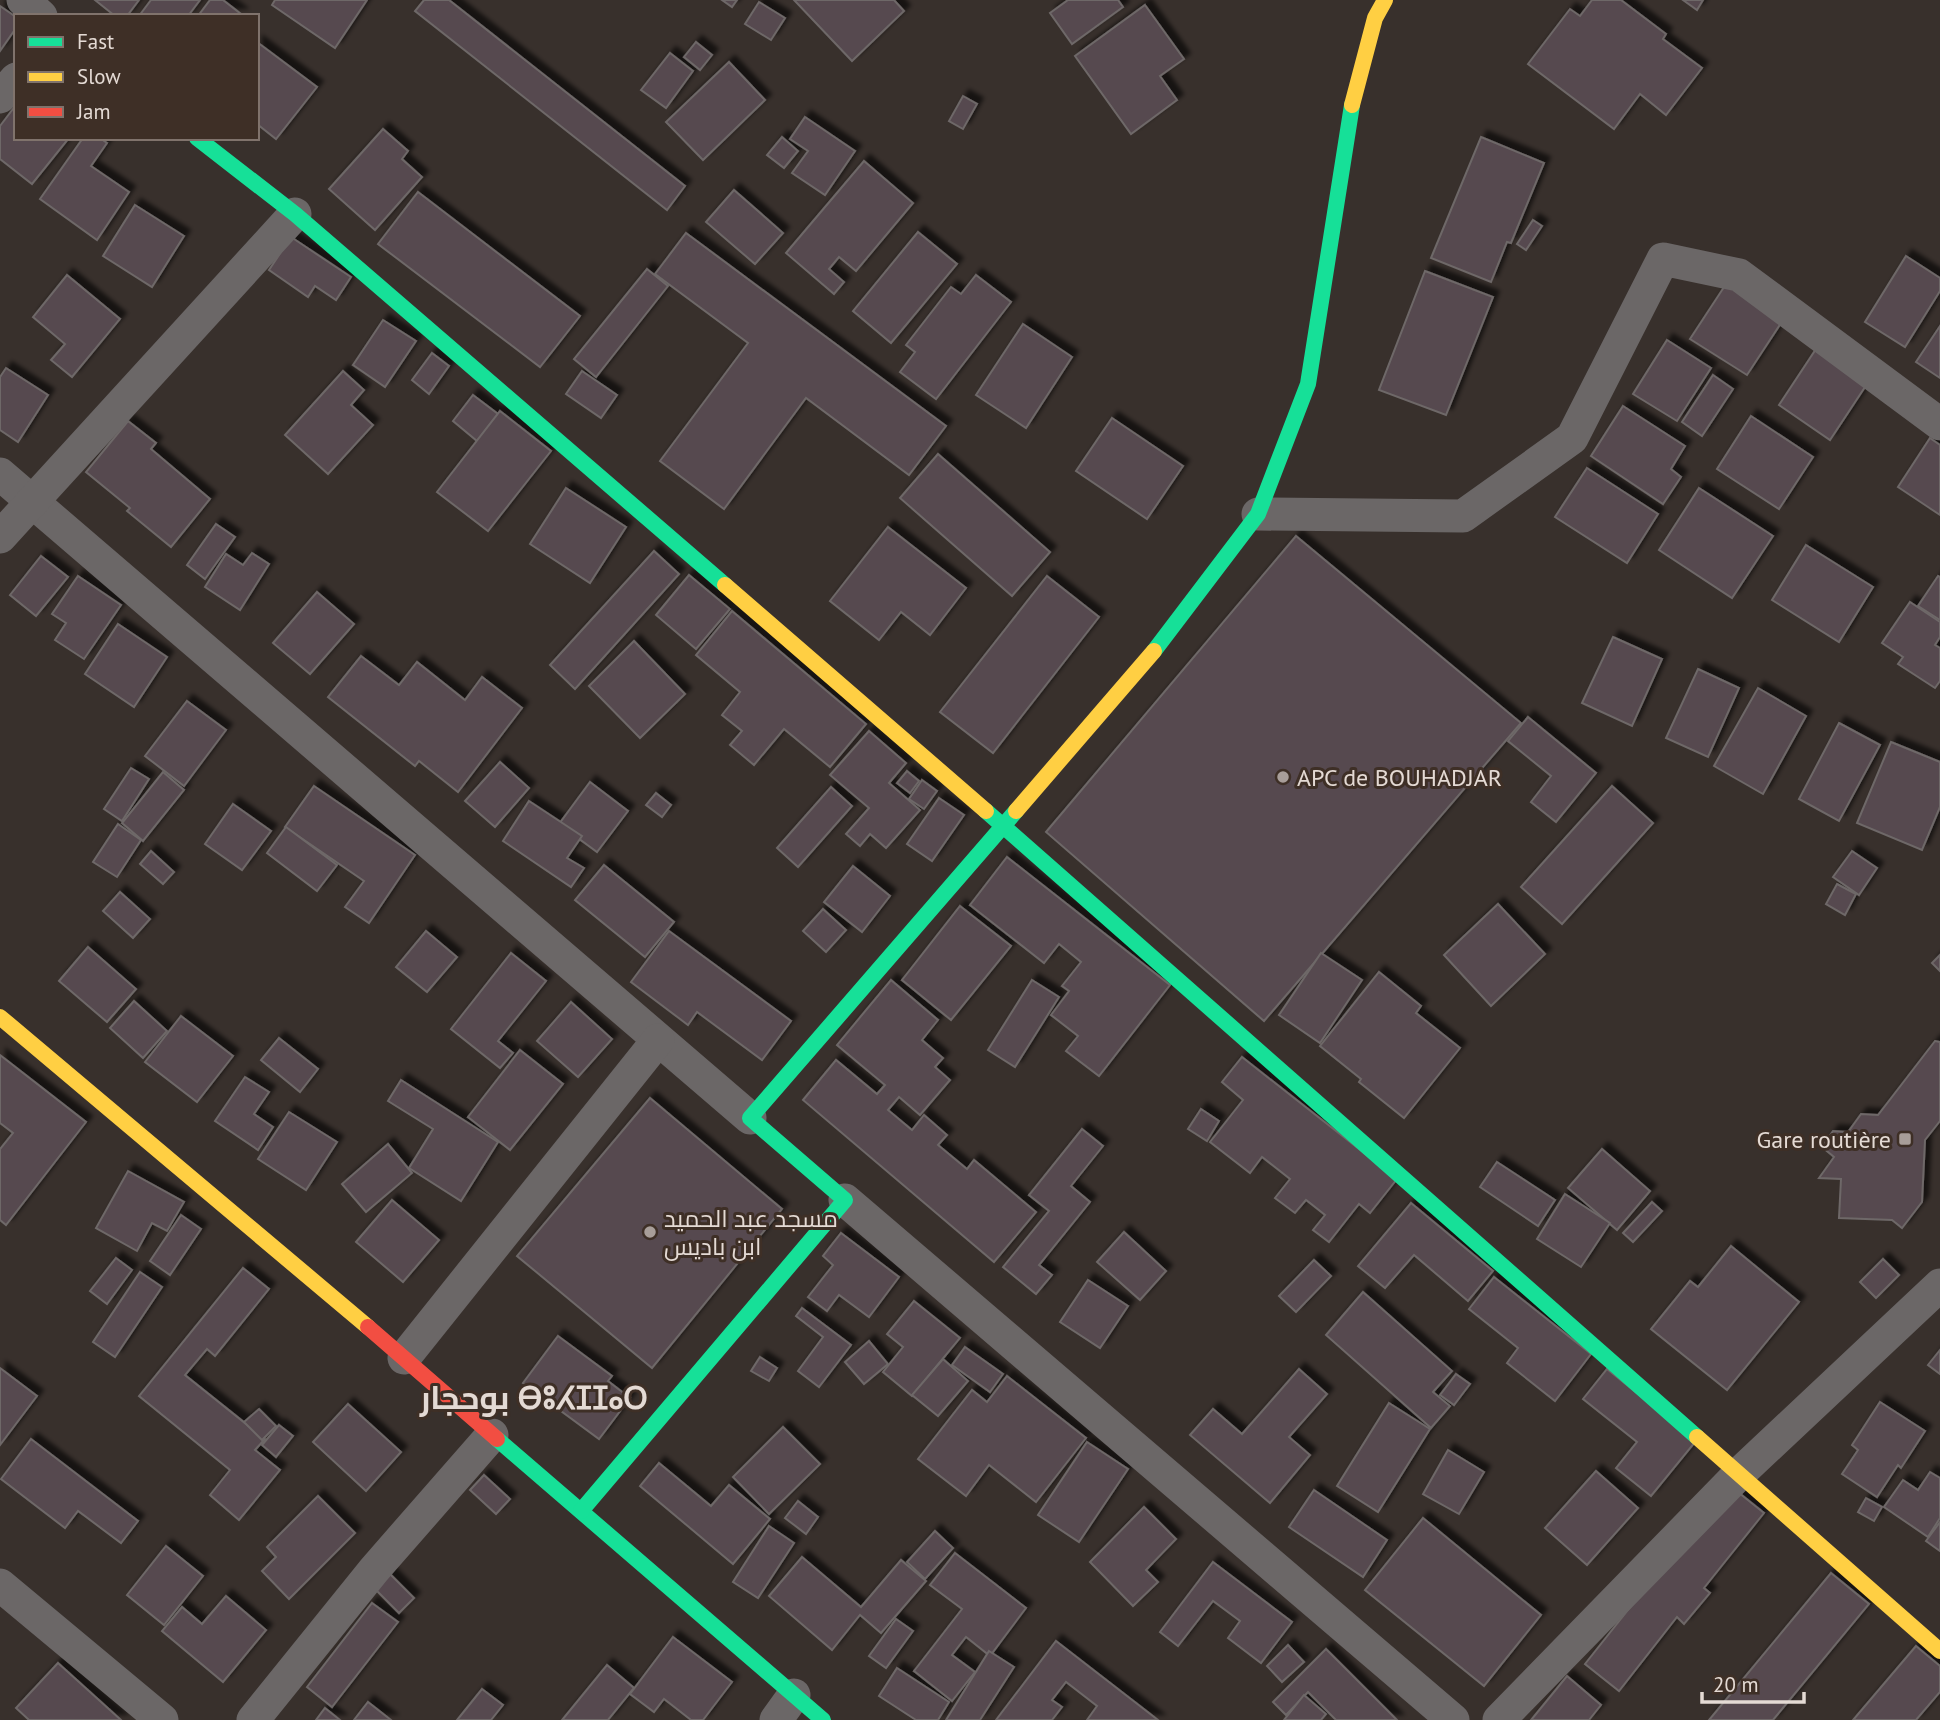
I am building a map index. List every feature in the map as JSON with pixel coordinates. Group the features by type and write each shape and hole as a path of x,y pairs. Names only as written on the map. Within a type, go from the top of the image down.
{"main road":[{"path":"581,1511 845,1200 750,1118 1161,643 1258,514 1308,384 1349,116 1375,18 1385,0"},
{"path":"200,140 295,214 1002,825 1940,1651"},
{"path":"0,1017 581,1511 785,1708 823,1720"}],"street":[{"path":"23,0 39,14"},
{"path":"0,97 14,81"},
{"path":"0,537 295,214"},
{"path":"1258,514 1463,516 1572,438 1663,259 1739,275 1940,424"},
{"path":"0,474 750,1118"},
{"path":"404,1358 658,1040"},
{"path":"845,1200 1452,1720"},
{"path":"1499,1720 1739,1474 1940,1284"},
{"path":"253,1720 374,1570 492,1435"},
{"path":"0,1585 162,1720"}],"building":[{"path":"95,0 139,0 128,14 112,14"},
{"path":"151,0 200,0 190,14 140,14"},
{"path":"210,0 223,0 241,14 200,14"},
{"path":"275,0 367,0 335,48 272,5"},
{"path":"424,0 449,0 685,186 667,210 415,11"},
{"path":"722,0 737,0 732,7"},
{"path":"794,0 894,0 904,11 852,61"},
{"path":"1068,0 1118,0 1123,7 1072,44 1050,13"},
{"path":"1592,0 1621,0 1666,34 1663,39 1702,68 1666,115 1640,94 1614,129 1528,64 1570,9 1580,16"},
{"path":"1683,0 1703,0 1697,10"},
{"path":"759,2 785,18 771,40 745,24"},
{"path":"1145,5 1184,59 1160,76 1177,100 1131,134 1075,56"},
{"path":"0,6 14,16 14,31 0,51"},
{"path":"696,42 712,55 700,70 684,57"},
{"path":"259,44 317,87 276,139 259,126"},
{"path":"670,53 693,71 666,108 641,90"},
{"path":"729,62 765,100 703,160 666,122"},
{"path":"963,96 977,104 963,129 949,121"},
{"path":"14,108 14,140 67,140 32,184 0,159 0,126"},
{"path":"805,117 855,151 825,195 792,173 808,151 790,139"},
{"path":"383,129 408,151 402,159 422,177 375,230 329,189"},
{"path":"782,137 798,151 784,168 767,155"},
{"path":"1481,137 1544,163 1511,243 1507,242 1491,282 1431,258"},
{"path":"82,140 103,140 107,143 91,166 129,192 97,240 40,199"},
{"path":"864,161 913,203 856,271 839,257 829,269 844,282 834,294 786,253"},
{"path":"734,190 783,233 755,264 706,222"},
{"path":"418,192 580,316 540,367 378,244"},
{"path":"135,205 184,236 152,287 103,256"},
{"path":"1533,220 1542,226 1526,250 1517,244"},
{"path":"918,232 957,264 891,343 853,311"},
{"path":"686,233 946,426 909,475 806,398 724,509 660,461 748,343 655,274"},
{"path":"291,237 351,277 336,300 315,286 308,297 269,270"},
{"path":"1906,256 1940,278 1940,291 1905,347 1865,322"},
{"path":"647,269 668,286 596,377 574,359"},
{"path":"1425,271 1493,297 1446,415 1379,390"},
{"path":"67,275 120,319 72,377 51,360 65,344 33,317"},
{"path":"976,275 1011,302 936,399 900,372 915,352 906,345 951,287 961,294"},
{"path":"1726,284 1783,320 1747,375 1690,339"},
{"path":"383,320 416,341 385,387 353,365"},
{"path":"1023,324 1072,357 1026,428 976,395"},
{"path":"1940,326 1940,378 1916,362"},
{"path":"1667,340 1711,368 1677,421 1633,394"},
{"path":"1816,349 1867,384 1830,440 1779,405"},
{"path":"432,353 449,366 429,394 412,380"},
{"path":"6,368 48,395 18,442 0,430 0,377"},
{"path":"343,371 364,390 351,405 373,425 328,474 285,435"},
{"path":"582,371 617,395 601,418 566,394"},
{"path":"1713,375 1733,389 1702,436 1682,422"},
{"path":"473,395 498,414 477,441 453,421"},
{"path":"1623,406 1685,446 1671,469 1681,477 1663,504 1591,456"},
{"path":"500,411 551,451 488,531 437,492"},
{"path":"1751,416 1813,457 1779,509 1717,469"},
{"path":"1112,418 1183,466 1147,519 1076,471"},
{"path":"128,421 156,443 151,449 210,499 171,547 127,511 130,508 86,472"},
{"path":"1930,438 1940,445 1940,515 1898,487"},
{"path":"938,454 1050,552 1012,596 900,498"},
{"path":"1587,468 1658,514 1627,563 1555,517"},
{"path":"566,488 626,527 590,583 530,544"},
{"path":"1699,488 1773,536 1732,598 1659,550"},
{"path":"216,524 235,537 205,579 187,565"},
{"path":"888,527 966,588 930,635 901,612 879,640 830,601"},
{"name":"APC de BOUHADJAR","path":"1296,536 1521,723 1264,1021 1046,832"},
{"path":"1806,545 1873,587 1839,642 1772,600"},
{"path":"654,551 679,574 575,689 550,665"},
{"path":"252,553 269,564 240,610 205,587 226,554 243,565"},
{"path":"41,556 68,577 36,616 10,595"},
{"path":"689,575 730,609 696,649 656,615"},
{"path":"78,576 121,605 84,659 55,640 66,623 52,614"},
{"path":"1047,576 1099,617 993,753 940,712"},
{"path":"1938,576 1940,577 1940,620 1918,606"},
{"path":"317,592 354,624 310,674 273,643"},
{"path":"1910,602 1940,622 1940,637 1935,645 1940,648 1940,681 1935,688 1898,664 1903,657 1882,643"},
{"path":"732,611 866,724 830,767 784,729 754,765 730,745 742,731 722,715 740,692 696,655"},
{"path":"118,624 167,657 134,707 85,674"},
{"path":"1613,637 1662,659 1632,726 1582,703"},
{"path":"634,641 685,694 640,738 589,686"},
{"path":"361,656 399,685 417,662 465,700 482,677 522,708 458,792 419,761 415,766 328,697"},
{"path":"1698,669 1739,688 1708,757 1666,738"},
{"path":"1758,688 1806,716 1763,794 1714,766"},
{"path":"187,701 226,730 184,786 145,756"},
{"path":"1528,717 1596,773 1556,822 1531,802 1551,776 1508,741"},
{"path":"1839,723 1880,745 1839,821 1799,799"},
{"path":"869,731 906,763 889,783 920,810 886,848 870,834 860,846 846,834 869,808 830,775"},
{"path":"1891,742 1940,762 1940,807 1922,850 1857,823"},
{"path":"500,762 529,788 495,827 465,801"},
{"path":"131,768 149,779 122,821 104,809"},
{"path":"907,771 919,781 910,793 897,783"},
{"path":"163,772 184,790 143,841 122,823"},
{"path":"922,780 937,791 924,809 909,799"},
{"path":"590,782 628,811 597,852 559,824"},
{"path":"314,786 415,855 369,923 345,907 364,881 285,827"},
{"path":"1612,786 1653,823 1562,924 1521,887"},
{"path":"831,787 852,806 798,867 777,848"},
{"path":"656,793 671,805 662,817 646,805"},
{"path":"939,798 964,815 932,861 907,844"},
{"path":"529,801 582,836 567,858 584,868 571,887 503,841"},
{"path":"233,804 271,831 242,870 205,844"},
{"path":"118,824 141,840 117,877 93,862"},
{"path":"286,827 337,865 317,891 267,853"},
{"path":"151,851 174,872 163,884 140,864"},
{"path":"1852,851 1877,868 1859,895 1833,877"},
{"path":"1007,857 1170,985 1099,1076 1066,1051 1078,1036 1051,1015 1069,991 1062,986 1081,962 1059,944 1044,963 970,905"},
{"path":"604,865 674,922 645,957 575,900"},
{"path":"853,866 890,896 862,932 824,902"},
{"path":"1837,884 1856,894 1845,915 1826,904"},
{"path":"120,892 150,919 133,938 103,911"},
{"path":"1498,904 1545,954 1491,1006 1444,955"},
{"path":"960,906 1011,946 951,1020 902,980"},
{"path":"823,909 846,930 826,952 803,931"},
{"path":"426,931 457,957 427,992 396,967"},
{"path":"669,931 791,1021 762,1060 697,1012 688,1025 631,982"},
{"path":"88,947 136,989 107,1022 59,981"},
{"path":"511,953 546,981 498,1041 513,1053 500,1068 451,1029"},
{"path":"1321,953 1362,980 1320,1043 1279,1015"},
{"path":"1940,955 1940,971 1932,963"},
{"path":"1379,972 1421,1006 1416,1013 1460,1048 1404,1118 1320,1046"},
{"path":"891,980 938,1020 922,1040 943,1058 935,1067 950,1080 920,1115 899,1097 888,1110 912,1130 924,1115 947,1135 938,1145 967,1169 974,1160 1036,1212 994,1262 803,1100 836,1060 877,1094 885,1085 837,1045"},
{"path":"1032,980 1059,997 1015,1067 988,1050"},
{"path":"134,1001 167,1031 143,1058 110,1028"},
{"path":"571,1002 612,1039 578,1077 537,1041"},
{"path":"181,1016 233,1056 197,1102 145,1062"},
{"path":"279,1038 318,1069 300,1092 261,1060"},
{"path":"1935,1041 1940,1042 1940,1121 1925,1140 1922,1202 1902,1228 1892,1220 1839,1218 1841,1179 1819,1178 1834,1157 1822,1147 1833,1131 1848,1132 1861,1114 1878,1115"},
{"path":"520,1050 563,1084 510,1150 468,1117"},
{"path":"0,1055 86,1122 6,1225 0,1220 0,1149 13,1133 0,1123"},
{"path":"1242,1057 1397,1179 1370,1213 1359,1204 1329,1242 1313,1230 1325,1215 1306,1200 1295,1213 1275,1198 1290,1179 1262,1157 1250,1173 1210,1142 1243,1100 1222,1082"},
{"path":"245,1077 269,1092 254,1114 273,1127 258,1150 215,1121"},
{"path":"401,1080 498,1142 461,1201 409,1168 433,1129 388,1101"},
{"name":"مسجد عبد الحميد ابن باديس","path":"650,1098 782,1209 652,1368 517,1256"},
{"path":"1201,1109 1219,1121 1207,1141 1188,1129"},
{"path":"289,1112 337,1142 306,1190 258,1159"},
{"path":"1082,1129 1103,1146 1071,1186 1090,1202 1039,1265 1052,1275 1036,1294 1003,1267 1049,1211 1029,1195"},
{"path":"388,1144 412,1173 366,1212 342,1184"},
{"path":"1602,1149 1650,1191 1617,1230 1568,1188"},
{"path":"1497,1162 1555,1200 1538,1226 1480,1187"},
{"path":"128,1171 184,1202 167,1231 152,1223 137,1251 96,1228"},
{"path":"1565,1194 1610,1223 1581,1267 1537,1239"},
{"path":"392,1200 439,1240 403,1282 356,1242"},
{"path":"1652,1202 1662,1211 1633,1242 1623,1233"},
{"path":"1411,1203 1493,1271 1468,1301 1414,1255 1385,1288 1358,1266"},
{"path":"181,1215 201,1229 170,1275 150,1261"},
{"path":"1124,1232 1166,1271 1140,1300 1097,1262"},
{"path":"841,1233 899,1277 869,1317 839,1295 827,1311 808,1297 833,1265 823,1256"},
{"path":"1731,1246 1799,1302 1727,1390 1651,1329 1690,1281 1698,1287"},
{"path":"116,1258 132,1270 107,1304 90,1291"},
{"path":"1883,1259 1899,1275 1876,1298 1860,1282"},
{"path":"1314,1260 1331,1276 1296,1312 1279,1296"},
{"path":"243,1268 269,1289 215,1356 207,1349 185,1375 265,1439 255,1450 280,1470 239,1520 210,1495 230,1470 139,1396"},
{"path":"140,1272 162,1287 115,1357 93,1342"},
{"path":"1494,1277 1591,1354 1555,1401 1507,1363 1518,1348 1469,1309"},
{"path":"1088,1280 1128,1306 1100,1348 1060,1322"},
{"path":"1363,1292 1452,1371 1433,1392 1450,1406 1431,1428 1326,1335"},
{"path":"914,1301 960,1338 912,1396 883,1372 903,1347 887,1334"},
{"path":"802,1308 851,1345 819,1387 798,1371 823,1337 796,1316"},
{"path":"558,1336 612,1376 608,1381 630,1398 599,1439 523,1383"},
{"path":"869,1341 888,1364 864,1384 845,1362"},
{"path":"965,1347 1003,1374 990,1392 952,1365"},
{"path":"1940,1350 1940,1374 1928,1365"},
{"path":"760,1357 777,1368 769,1381 751,1371"},
{"path":"943,1359 968,1381 938,1416 912,1395"},
{"path":"0,1368 37,1396 0,1445"},
{"path":"1299,1369 1327,1394 1289,1437 1310,1455 1270,1503 1190,1435 1213,1409 1242,1434"},
{"path":"1607,1369 1696,1441 1651,1496 1616,1468 1637,1442 1583,1399"},
{"path":"1456,1374 1470,1384 1454,1405 1440,1395"},
{"path":"1007,1376 1086,1438 1036,1502 989,1465 966,1496 918,1459 972,1390 987,1402"},
{"path":"1880,1402 1925,1431 1901,1468 1898,1465 1877,1497 1842,1474 1858,1450 1852,1445"},
{"path":"1389,1403 1430,1429 1378,1512 1337,1486"},
{"path":"348,1404 401,1452 366,1491 313,1442"},
{"path":"259,1409 276,1426 262,1440 244,1422"},
{"path":"279,1425 293,1436 276,1457 262,1445"},
{"path":"783,1427 820,1464 769,1514 733,1477"},
{"path":"31,1439 138,1521 121,1543 78,1511 65,1528 1,1479"},
{"path":"1087,1442 1128,1469 1079,1542 1038,1515"},
{"path":"1448,1450 1484,1472 1459,1514 1423,1494"},
{"path":"659,1463 711,1506 729,1485 770,1519 733,1564 640,1486"},
{"path":"1596,1471 1638,1508 1587,1565 1545,1528"},
{"path":"1930,1472 1940,1478 1940,1518 1928,1537 1884,1507 1903,1480 1918,1490"},
{"path":"484,1475 510,1499 496,1514 470,1490"},
{"path":"1728,1484 1764,1513 1704,1588 1710,1593 1684,1624 1677,1617 1619,1691 1585,1664"},
{"path":"1314,1490 1387,1540 1363,1577 1289,1527"},
{"path":"318,1496 355,1533 289,1599 262,1571 276,1557 267,1547"},
{"path":"1866,1498 1882,1507 1874,1521 1858,1512"},
{"path":"798,1501 818,1517 806,1534 785,1518"},
{"path":"1144,1507 1176,1539 1146,1570 1158,1582 1133,1606 1090,1562"},
{"path":"1423,1518 1541,1615 1484,1686 1365,1590"},
{"path":"1940,1522 1940,1551 1926,1541"},
{"path":"769,1526 794,1543 758,1598 733,1582"},
{"path":"935,1531 953,1548 925,1579 907,1562"},
{"path":"166,1546 203,1576 164,1625 127,1595"},
{"path":"955,1553 1026,1608 990,1656 966,1637 952,1655 975,1672 952,1701 914,1671 962,1609 930,1585"},
{"path":"802,1557 861,1607 901,1560 926,1581 881,1633 860,1615 832,1650 769,1596"},
{"path":"1213,1562 1292,1622 1261,1663 1228,1638 1240,1621 1213,1601 1178,1646 1160,1632"},
{"path":"389,1573 414,1598 399,1613 374,1588"},
{"path":"1831,1573 1869,1604 1773,1720 1709,1720"},
{"path":"226,1596 266,1630 223,1682 162,1631 182,1607 202,1624"},
{"path":"372,1603 398,1622 332,1707 307,1687"},
{"path":"896,1619 913,1631 886,1668 869,1656"},
{"path":"673,1637 732,1682 703,1720 691,1720 664,1699 654,1712 630,1694"},
{"path":"1056,1641 1158,1720 1087,1720 1097,1706 1066,1682 1052,1700 1062,1707 1052,1720 996,1720"},
{"path":"1288,1645 1304,1662 1282,1682 1267,1666"},
{"path":"1916,1646 1940,1666 1940,1692 1916,1720 1853,1720"},
{"path":"1326,1649 1397,1720 1336,1720 1308,1692 1286,1715 1273,1702"},
{"path":"989,1651 1014,1667 980,1720 946,1720"},
{"path":"58,1663 121,1720 29,1720 16,1708"},
{"path":"607,1665 634,1688 608,1720 562,1720"},
{"path":"897,1668 949,1702 938,1720 916,1720 879,1696"},
{"path":"1567,1676 1601,1705 1589,1720 1531,1720"},
{"path":"482,1689 503,1705 491,1720 457,1720"},
{"path":"1304,1695 1326,1714 1321,1720 1284,1720"},
{"path":"368,1702 391,1720 354,1720"},
{"path":"325,1708 340,1720 316,1720"}],"traffic: fast":[{"path":"1154,651 1258,514 1308,384 1352,105"},
{"path":"200,140 295,214 725,585"},
{"path":"986,811 1697,1437"},
{"path":"581,1511 845,1200 750,1118 1016,811"},
{"path":"497,1439 823,1720"}],"traffic: slow":[{"path":"1352,105 1375,18 1385,0"},
{"path":"725,585 986,811"},
{"path":"1016,811 1154,651"},
{"path":"0,1017 368,1327"},
{"path":"1697,1437 1940,1651"}],"traffic: jam":[{"path":"368,1327 497,1439"}],"place":[{"name":"APC de BOUHADJAR","path":"1283,777"},
{"name":"Gare routière","path":"1905,1139"},
{"name":"مسجد عبد الحميد ابن باديس","path":"650,1232"}],"district":[{"name":"بوحجار ⴱⵓⵃⵊⵊⴰⵔ","path":"534,1397"}]}
